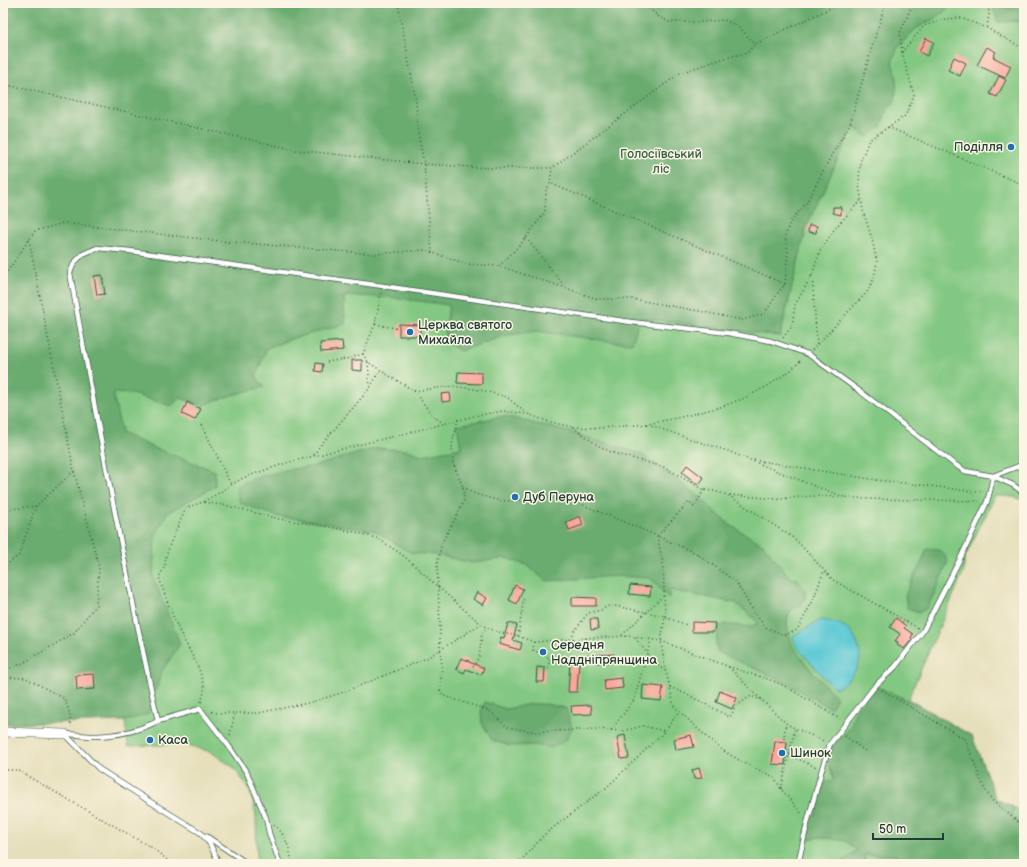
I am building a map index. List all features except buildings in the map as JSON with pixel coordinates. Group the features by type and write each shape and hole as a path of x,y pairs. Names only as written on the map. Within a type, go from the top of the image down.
{"street":[{"path":"3,732 68,734"}],"lane":[{"path":"158,721 141,644 72,288 70,272 74,263 83,254 97,248 130,250 631,322 728,333 771,341 808,354 861,392 965,471 993,476 1013,485 1024,493"},
{"path":"993,476 1024,464"},
{"path":"798,864 808,820 830,744 875,686 895,667 923,631 987,502 993,476"},
{"path":"68,734 94,736 126,733 158,721 200,709 228,745 247,773 266,818 269,833 280,864"},
{"path":"68,734 99,769 248,864"},
{"path":"201,833 210,844 218,864"}],"path":[{"path":"398,3 416,101 418,133 424,164 432,253"},
{"path":"643,3 659,17 669,22 724,20 738,26 755,44"},
{"path":"3,84 296,150 424,164 489,168 552,168 680,73 728,57 748,53 755,44 841,3"},
{"path":"3,278 34,231 64,223 220,241 367,254 424,250 467,264 499,266 597,299 632,299 699,310 742,320 764,314 785,284 788,251 785,237 790,222 807,202 850,124 886,3"},
{"path":"414,391 452,386 480,390 507,397 521,410 548,422 573,427 600,428 648,424 720,407 744,398 769,385 790,371 868,291 874,278 877,262 863,210 859,184 860,162 870,140 905,116 914,95 902,52 900,33 913,3"},
{"path":"987,28 989,15 988,3"},
{"path":"902,52 924,26 945,19 961,18 987,28 1024,49"},
{"path":"888,127 1024,185"},
{"path":"499,266 521,244 545,212 546,191 550,182 552,168"},
{"path":"550,182 785,284"},
{"path":"779,344 792,326 795,305 812,275 820,251 836,227 862,199"},
{"path":"526,238 566,288"},
{"path":"3,671 23,662 74,633 96,605 99,567 74,471 29,240"},
{"path":"812,275 817,344"},
{"path":"326,362 346,360 363,354 375,324 383,286"},
{"path":"375,324 399,329"},
{"path":"363,354 368,362 414,391 433,416 442,423"},
{"path":"368,362 370,388"},
{"path":"313,456 370,388 380,370"},
{"path":"481,624 426,658 344,692 308,703 258,713 218,713 200,709 204,690 201,677 179,630 162,589 159,576 165,566 166,556 170,544 186,508 203,502 231,485 254,474 286,463 458,419 504,412 528,414"},
{"path":"458,419 452,445 453,463 463,488 464,501 442,542 437,564 442,666 440,691 444,696 490,711 507,727 535,732 599,728 622,731 643,726 665,731"},
{"path":"648,424 693,440 728,450 844,497"},
{"path":"202,425 231,485"},
{"path":"573,427 597,445 608,451 641,462 664,467 704,490 728,495 778,499 814,496 987,502"},
{"path":"750,460 877,480 939,486 975,492 990,490"},
{"path":"3,577 6,566 19,555 36,506 74,471"},
{"path":"463,488 475,494 501,501 551,498 576,502 696,553 736,582 750,606 765,627 784,635 797,630 813,601 824,570"},
{"path":"657,536 689,502 694,507 704,490"},
{"path":"728,495 795,539 833,580 923,631"},
{"path":"203,502 228,506 279,519 356,532 379,539 404,556 487,628 534,642 621,636 661,641 783,685 846,724"},
{"path":"3,510 36,506"},
{"path":"657,536 663,563 665,616 661,641 674,706 722,750 774,778 781,789 808,820"},
{"path":"621,636 664,595"},
{"path":"518,636 524,597"},
{"path":"573,639 573,632 588,613 601,610 610,605 665,616 687,625"},
{"path":"473,668 480,657 482,633 487,628"},
{"path":"634,637 656,665 666,672"},
{"path":"586,638 589,660"},
{"path":"611,730 634,700 651,639"},
{"path":"534,642 533,650 550,658 548,668"},
{"path":"727,666 788,725 830,744"},
{"path":"3,677 26,678 65,699 70,715 68,734"},
{"path":"875,686 965,738 984,788 992,800 1024,827"},
{"path":"670,687 730,717 736,706 751,696 761,700"},
{"path":"518,864 545,834 607,787 665,731 679,711"},
{"path":"228,745 235,712"},
{"path":"784,739 785,727 788,725"},
{"path":"781,789 794,729"},
{"path":"839,732 865,751"},
{"path":"789,755 822,769"},
{"path":"3,770 17,770 154,849 172,864"},
{"path":"266,818 279,829 291,854 292,864"}],"green space":[{"name":"Голосіївський ліс","path":"3,3 953,3 942,14 917,28 898,47 892,62 897,77 895,101 886,111 881,127 867,137 853,127 807,225 780,336 640,318 632,343 614,342 537,331 507,335 460,351 444,341 449,305 388,297 344,296 345,324 291,339 267,348 256,376 264,387 235,394 203,405 180,398 171,406 132,394 113,393 121,433 152,447 215,471 215,486 167,513 155,537 153,577 180,644 162,671 148,714 126,721 3,724"},
{"path":"893,3 1024,3 1024,501 1014,497 995,496 964,559 964,571 908,699 972,736 996,799 1024,812 1024,864 257,864 256,815 249,788 233,767 211,752 185,744 128,746 65,233 780,336 807,225 853,126"},
{"path":"991,3 1024,3 1024,23 1017,21 998,22"},
{"path":"505,416 573,433 641,454 695,493 730,525 764,545 790,578 797,579 805,590 805,599 801,605 792,609 788,616 787,625 792,645 810,669 837,698 831,708 778,679 718,652 716,643 719,627 725,624 750,627 759,623 736,603 669,590 669,598 650,578 615,576 546,581 527,565 505,558 473,563 436,555 411,553 375,531 279,517 240,503 236,487 252,479 286,470 315,466 376,448 407,450 422,455 461,448 457,425"},
{"path":"927,549 942,552 948,562 934,595 926,609 919,612 907,608 905,596"},
{"path":"875,686 908,700 972,736 996,799 1014,808 1012,817 1024,827 1024,864 903,864 897,855 865,855 865,864 844,864 843,861 857,850 845,841 820,837 804,840 808,820 816,814 821,785 834,779 828,762 833,745 850,728 856,710"},
{"path":"485,702 506,709 530,704 545,704 566,708 572,728 566,740 551,748 535,745 510,746 492,740 482,723 481,711"}],"water":[{"path":"821,620 830,621 845,627 853,636 860,654 854,673 837,688 831,685 801,652 795,644 793,636"}],"place":[{"name":"Поділля","path":"1011,147"},
{"name":"Церква святого Михайла","path":"410,332"},
{"name":"Дуб Перуна","path":"515,497"},
{"name":"Середня Наддніпрянщина","path":"543,652"},
{"name":"Каса","path":"150,740"},
{"name":"Шинок","path":"782,753"}]}
